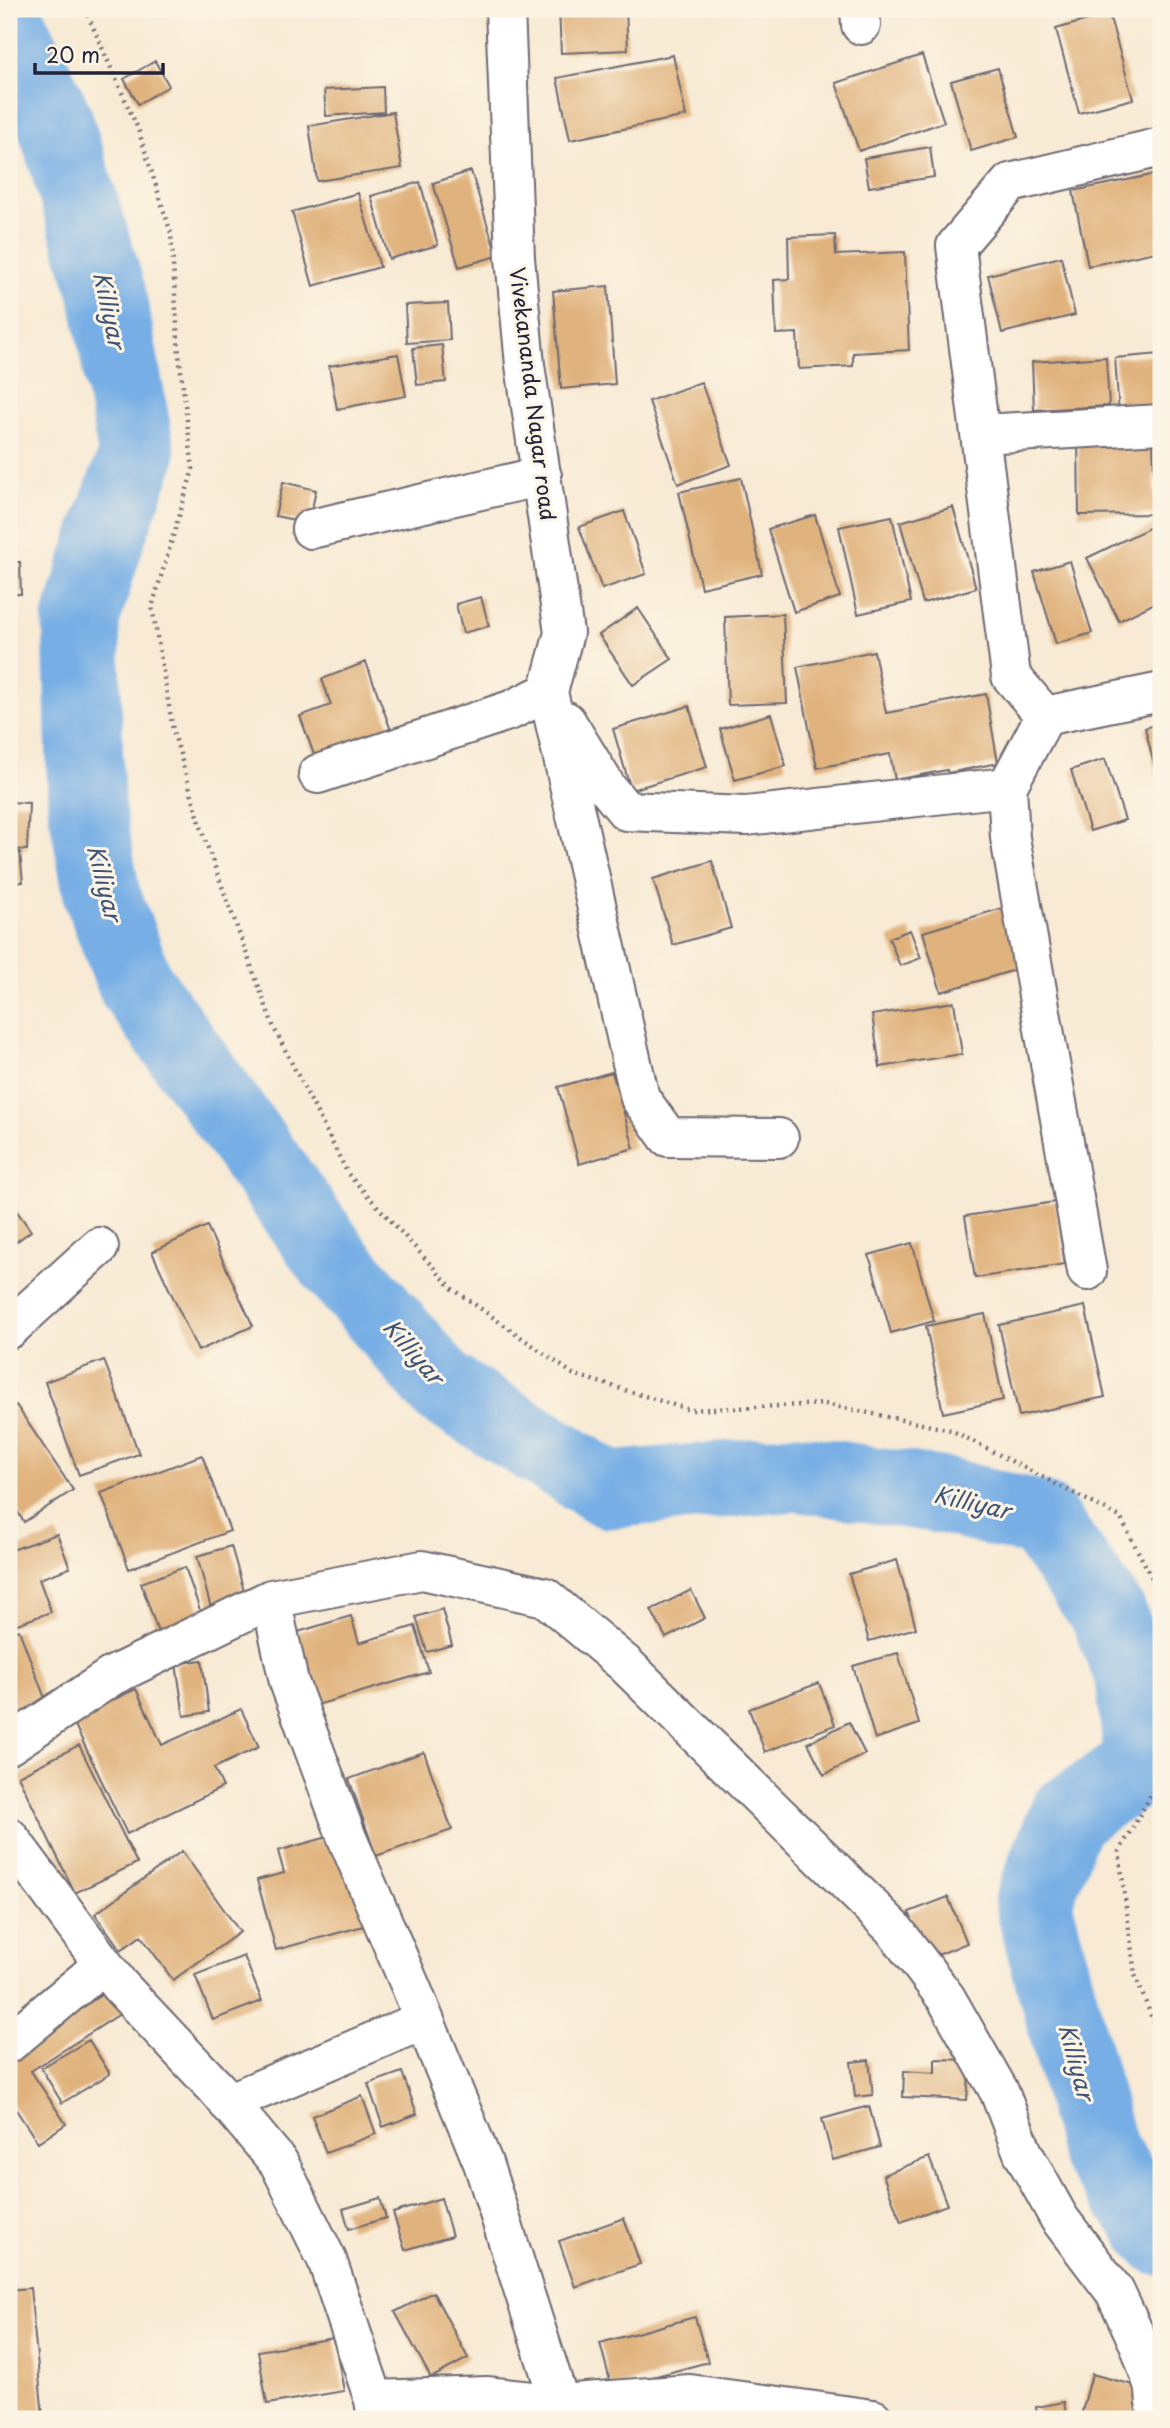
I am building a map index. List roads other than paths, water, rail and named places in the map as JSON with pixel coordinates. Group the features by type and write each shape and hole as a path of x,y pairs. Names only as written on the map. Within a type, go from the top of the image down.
{"street":[{"name":"Vivekananda Nagar road","path":"505,9 515,258 525,365 564,633 548,692"},
{"path":"1045,716 1012,676 956,246 1010,183 1161,147"},
{"path":"980,434 1161,424"},
{"path":"311,529 542,475"},
{"path":"548,692 607,788 626,811 746,816 1007,787"},
{"path":"318,774 511,710 548,692"},
{"path":"548,692 640,1098 668,1137 779,1138"},
{"path":"1045,716 1161,692"},
{"path":"1045,716 1007,787 1010,838 1087,1271"},
{"path":"9,1329 99,1247"},
{"path":"9,1745 112,1676 271,1599 422,1570 545,1597 625,1664 892,1928 946,1998 999,2091 1023,2153 1053,2207 1115,2292 1140,2346 1155,2390 1157,2419"},
{"path":"271,1599 294,1695 347,1838 482,2163 560,2404"},
{"path":"9,1837 119,1985 228,2103 279,2163 327,2260 375,2409 486,2396 560,2404 690,2394 873,2419"},
{"path":"9,2043 103,1965"},
{"path":"228,2103 424,2020"}],"waterway":[{"name":"Killiyar","path":"9,25 55,122 107,291 137,455 107,536 81,620 86,806 102,895 136,985 334,1261 443,1388 609,1490 797,1473 946,1496 1041,1520 1108,1614 1134,1677 1143,1765 1067,1815 1033,1902 1099,2151 1161,2237"}]}
